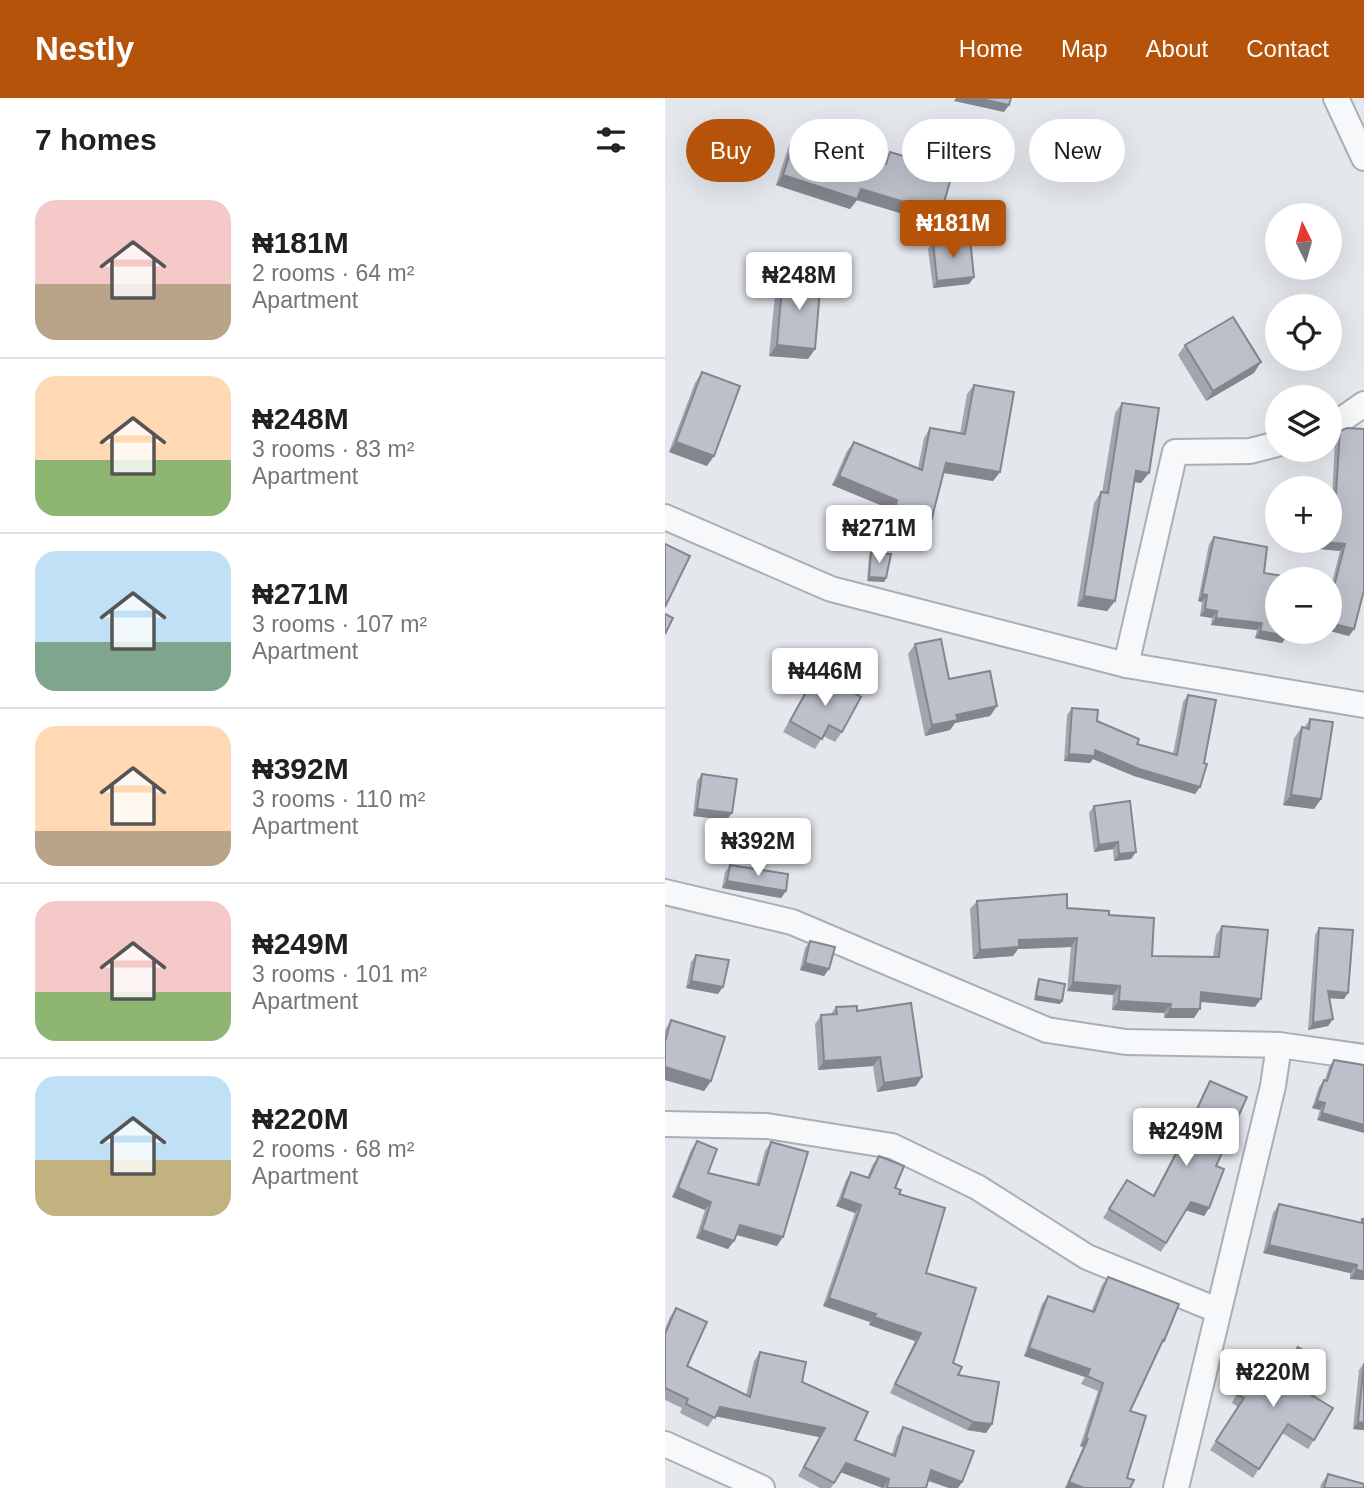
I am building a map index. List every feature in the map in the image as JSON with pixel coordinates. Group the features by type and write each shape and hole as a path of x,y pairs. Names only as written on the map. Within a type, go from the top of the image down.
{"street":[{"path":"1336,98 1364,158"},
{"path":"1342,419 1364,404"},
{"path":"1126,666 1175,452 1250,451 1265,447"},
{"path":"665,517 831,589 1126,666 1364,705"},
{"path":"665,892 792,922 1047,1030 1126,1042 1279,1045 1364,1057"},
{"path":"1176,1488 1273,1086 1279,1045"},
{"path":"665,1124 767,1126 892,1146 977,1187 1087,1257 1217,1310"},
{"path":"665,1444 762,1488"}],"building":[{"path":"977,98 1011,98 1009,105"},
{"path":"890,152 902,156 902,182 950,182 941,213 861,189 857,199 805,182 888,182"},
{"path":"789,156 789,177 783,175"},
{"path":"970,238 974,277 937,281 933,242"},
{"path":"783,275 821,278 815,349 777,345"},
{"path":"1233,317 1261,362 1213,391 1185,345"},
{"path":"702,372 740,386 714,456 676,442"},
{"path":"974,385 1014,392 1000,472 946,463 927,537 890,528 897,500 839,476 854,442 922,470 930,428 965,434"},
{"path":"1122,403 1159,408 1149,473 1136,471 1115,601 1084,596 1101,492 1108,493"},
{"path":"1364,429 1364,590 1354,629 1342,626 1342,567 1339,567 1345,544 1342,544 1342,476 1337,476 1338,462 1342,462 1342,430"},
{"path":"1214,537 1265,547 1265,632 1260,631 1262,623 1216,618 1217,611 1205,609 1207,595 1202,594"},
{"path":"665,544 690,556 665,607"},
{"path":"871,553 891,554 886,578 869,577"},
{"path":"665,614 673,618 665,634"},
{"path":"941,639 949,679 990,671 997,706 956,715 958,720 932,725 915,644"},
{"path":"814,678 834,689 837,683 861,697 842,732 829,725 822,739 790,721"},
{"path":"1188,695 1216,700 1204,763 1207,764 1200,787 1139,769 1095,750 1095,756 1069,754 1072,708 1098,710 1097,721 1139,739 1137,744 1177,755"},
{"path":"1310,719 1333,722 1321,799 1291,795 1302,727 1309,729"},
{"path":"702,774 737,779 732,813 697,809"},
{"path":"1130,801 1136,852 1119,854 1118,842 1099,845 1094,806"},
{"path":"730,865 788,874 786,891 727,881"},
{"path":"1067,894 1067,908 1109,911 1109,915 1154,918 1152,956 1219,957 1222,926 1268,930 1261,999 1201,992 1200,1009 1170,1009 1171,1004 1119,1001 1120,986 1073,982 1077,938 1019,940 1019,947 980,950 977,901"},
{"path":"1319,928 1353,930 1348,993 1328,991 1333,1019 1313,1023"},
{"path":"810,941 835,947 829,969 805,963"},
{"path":"696,955 729,960 723,987 691,981"},
{"path":"1039,979 1065,984 1062,1001 1036,996"},
{"path":"911,1003 922,1077 884,1083 880,1057 824,1061 821,1015 837,1014 836,1007 857,1006 857,1011"},
{"path":"671,1020 725,1037 711,1081 665,1067 665,1042"},
{"path":"1334,1060 1364,1065 1364,1125 1322,1113 1325,1103 1317,1101"},
{"path":"1210,1081 1247,1097 1216,1166 1224,1169 1209,1208 1191,1202 1166,1243 1109,1209 1127,1180 1154,1196"},
{"path":"697,1141 717,1149 708,1173 759,1185 771,1142 808,1152 783,1237 740,1225 734,1241 702,1230 711,1202 678,1188"},
{"path":"879,1156 904,1166 895,1188 901,1190 899,1194 945,1208 926,1273 976,1288 953,1363 962,1367 958,1375 999,1382 992,1424 973,1422 895,1384 921,1333 829,1298 861,1205 842,1198 851,1172 869,1178"},
{"path":"1279,1204 1362,1223 1364,1219 1364,1271 1356,1270 1357,1265 1269,1245"},
{"path":"1108,1277 1179,1304 1130,1411 1146,1416 1127,1478 1134,1480 1130,1488 1084,1488 1069,1482 1088,1439 1086,1438 1103,1383 1087,1376 1090,1369 1029,1348 1048,1296 1094,1312"},
{"path":"676,1308 707,1322 687,1366 750,1397 760,1352 806,1362 802,1382 868,1412 855,1440 895,1456 903,1427 974,1451 962,1482 931,1470 926,1488 887,1488 889,1479 846,1463 834,1483 804,1467 825,1428 720,1407 715,1418 686,1404 688,1399 665,1388 665,1334"},
{"path":"1298,1347 1316,1358 1301,1382 1306,1385 1303,1390 1333,1408 1314,1440 1288,1424 1259,1469 1216,1441 1244,1398 1238,1395 1243,1387 1239,1384 1254,1359 1281,1375"},
{"path":"1364,1363 1364,1423 1358,1422"},
{"path":"1328,1474 1364,1484 1364,1488 1324,1488"}]}
